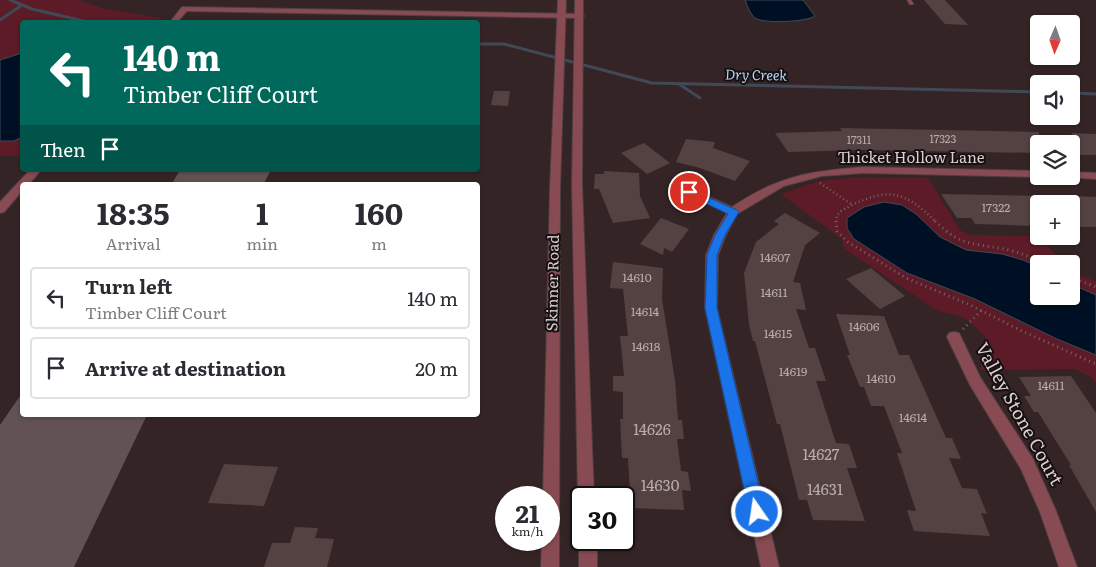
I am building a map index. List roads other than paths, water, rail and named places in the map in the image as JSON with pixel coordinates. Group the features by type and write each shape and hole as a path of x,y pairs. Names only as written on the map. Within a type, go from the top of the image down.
{"street":[{"name":"Skinner Road","path":"550,567 555,188 562,0"},
{"name":"Skinner Road","path":"579,0 580,73 577,185 586,486"},
{"path":"175,20 185,10 580,16"},
{"name":"Thicket Hollow Lane","path":"734,212 765,191 780,184 822,173 864,170 1030,174"},
{"path":"25,182 34,172"},
{"path":"1080,175 1096,176"},
{"path":"0,209 20,187"},
{"path":"689,192 734,212 720,235 712,255 711,308 770,567"},
{"name":"Valley Stone Court","path":"954,337 975,381 1027,464 1048,511 1068,567"},
{"path":"588,551 588,567"}],"water":[{"path":"745,0 803,0 815,16 795,21 775,22 760,20 752,14"},
{"path":"20,54 20,138 14,141 0,141 0,60"},
{"path":"884,202 902,205 916,214 940,237 966,250 1002,254 1030,263 1030,305 1080,305 1080,288 1096,295 1096,355 1057,339 975,299 907,273 854,239 847,228 847,218 864,207"}],"waterway":[{"name":"Dry Creek","path":"10,0 32,9 79,20"},
{"path":"0,20 22,5"},
{"name":"Dry Creek","path":"480,44 504,44 652,83 1030,92"},
{"path":"679,84 700,98"},
{"name":"Dry Creek","path":"1080,93 1096,94"}]}
